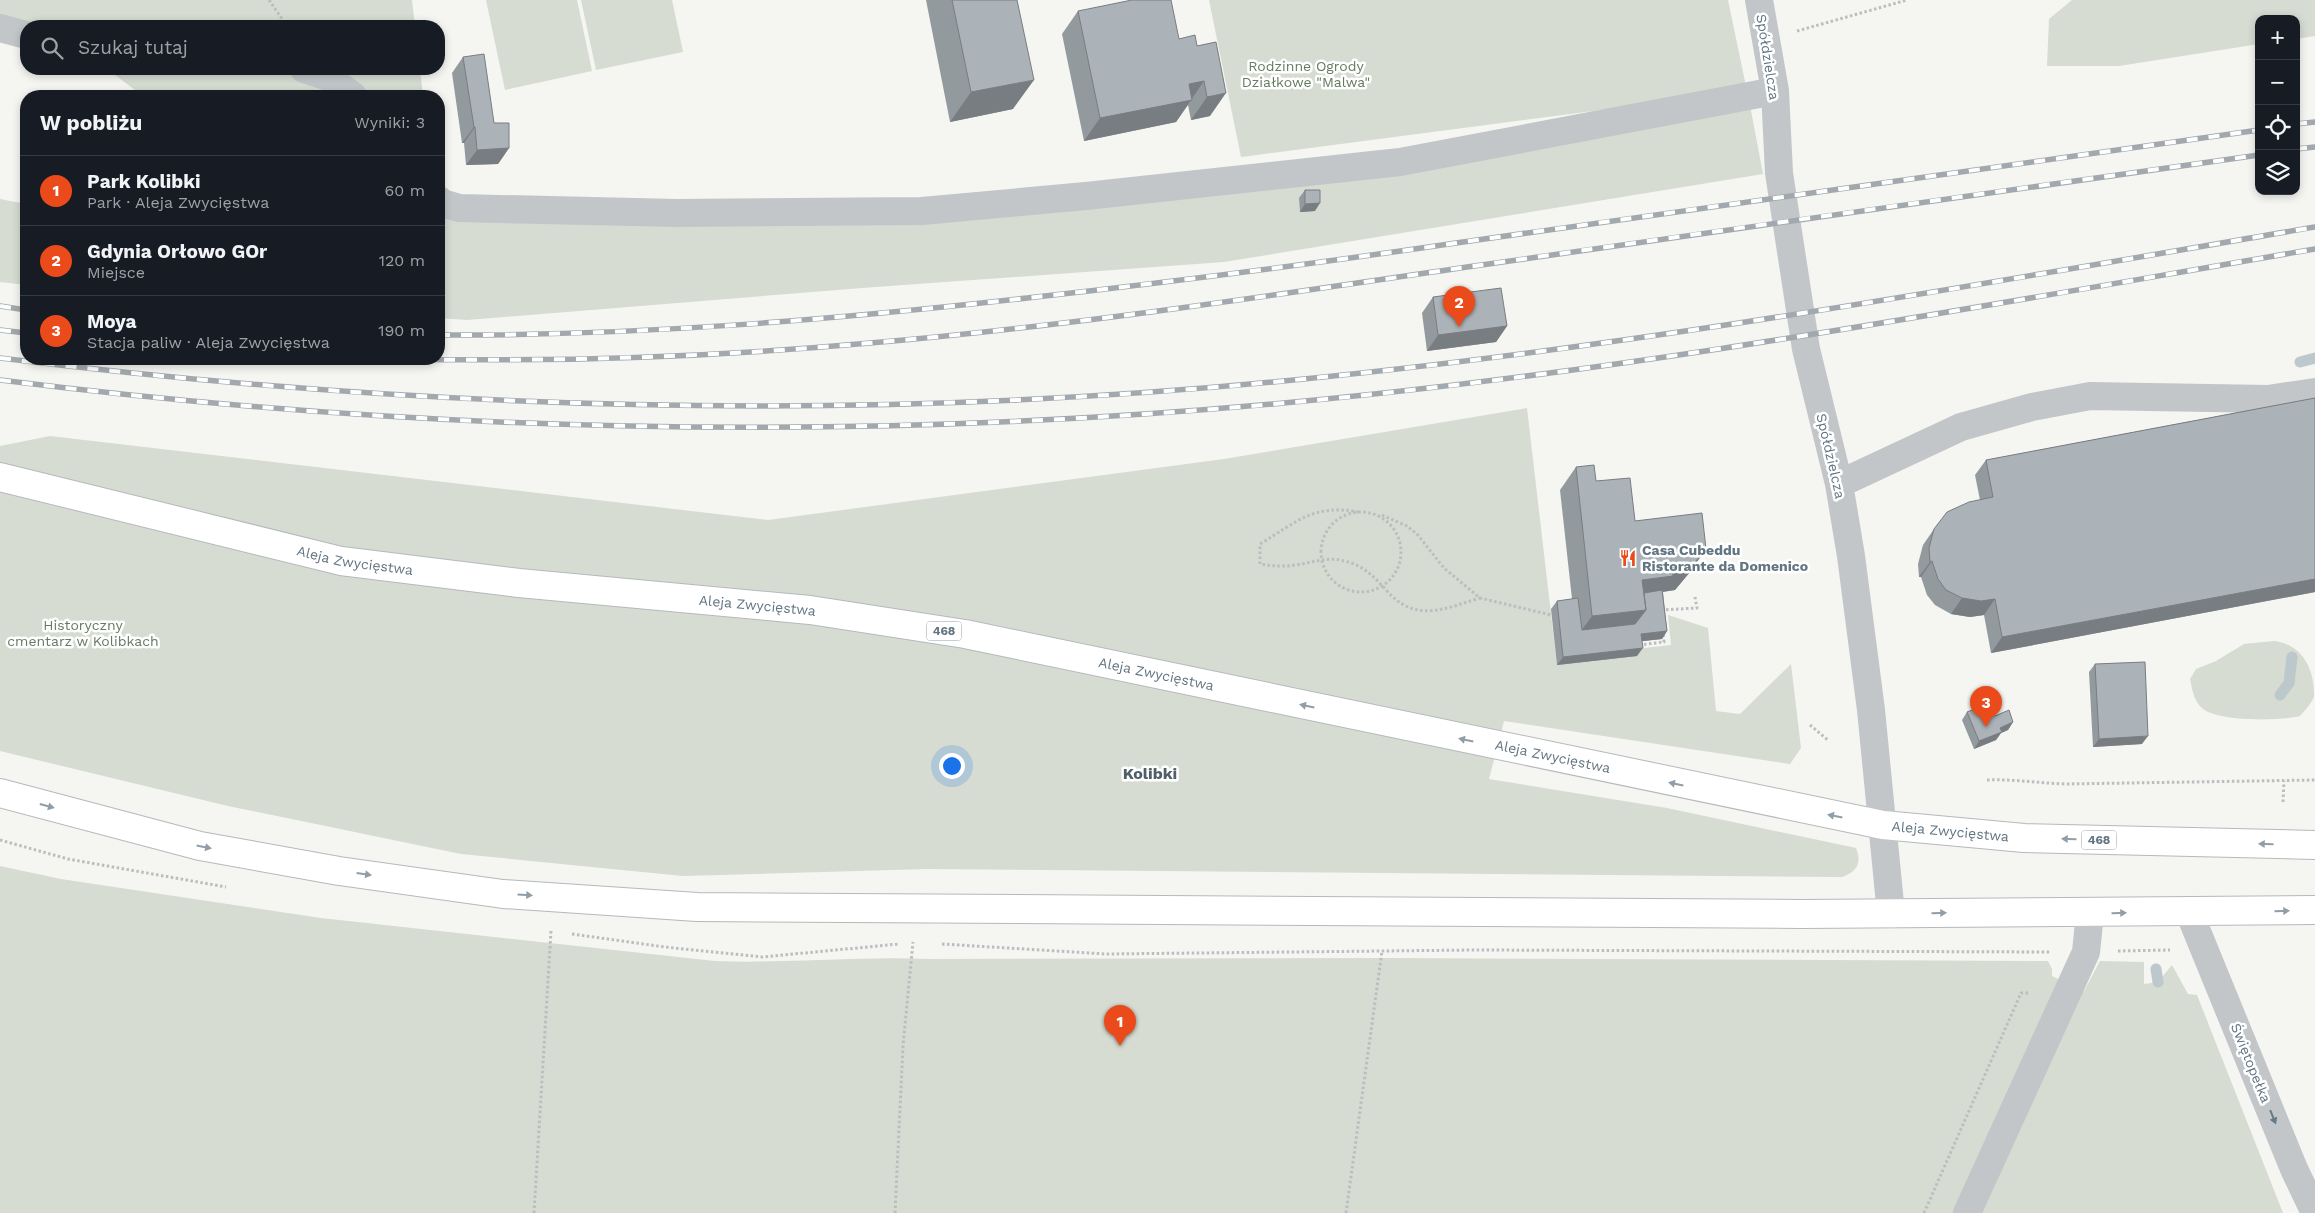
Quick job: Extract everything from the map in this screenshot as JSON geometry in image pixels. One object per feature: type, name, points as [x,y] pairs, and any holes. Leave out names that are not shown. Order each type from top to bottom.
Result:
[{"type":"main road","name":"Aleja Zwycięstwa","points":[[0,477],[342,561],[519,583],[810,610],[965,634],[1883,825],[2024,838],[2315,844]]},
{"type":"main road","points":[[0,792],[200,846],[339,871],[503,894],[678,905],[1891,914],[2315,910]]},
{"type":"street","name":"Spółdzielcza","points":[[1759,0],[1768,40],[1775,90],[1779,173],[1804,340],[1839,484],[1862,634],[1891,914]]},
{"type":"street","points":[[0,28],[20,33]]},
{"type":"street","points":[[322,75],[328,77],[345,90]]},
{"type":"street","points":[[445,204],[459,208],[678,212],[922,211],[1400,162],[1775,90]]},
{"type":"street","points":[[1839,484],[1961,427],[2032,407],[2090,396],[2270,409],[2315,392]]},
{"type":"street","name":"Świętopełka","points":[[2190,912],[2314,1211]]},
{"type":"street","points":[[1967,1213],[2086,952],[2090,913]]},
{"type":"path","points":[[269,0],[284,20]]},
{"type":"path","points":[[1768,40],[1908,0]]},
{"type":"path","points":[[1359,512],[1337,508],[1317,512],[1260,544],[1260,564],[1286,566],[1330,558],[1352,562],[1371,572],[1400,602],[1418,610],[1453,608],[1480,598]]},
{"type":"path","points":[[1382,515],[1393,526],[1401,540],[1402,556],[1397,571],[1383,585],[1374,590],[1359,592],[1344,589],[1332,580],[1322,560],[1320,550],[1324,533],[1335,520],[1350,512],[1366,511],[1382,515],[1407,526],[1417,534],[1444,568],[1480,598],[1559,617]]},
{"type":"path","points":[[1661,618],[1660,610],[1696,608],[1695,597]]},
{"type":"path","points":[[1636,645],[1664,642],[1662,626]]},
{"type":"path","points":[[1810,725],[1829,741]]},
{"type":"path","points":[[1988,780],[2013,779],[2037,783],[2065,784],[2315,780]]},
{"type":"path","points":[[2283,802],[2284,781]]},
{"type":"path","points":[[534,1213],[551,931]]},
{"type":"path","points":[[895,1213],[903,1046],[911,961],[913,942],[923,943]]},
{"type":"path","points":[[932,943],[1106,954],[1382,951],[2061,952]]},
{"type":"path","points":[[2108,952],[2178,950]]},
{"type":"path","points":[[1346,1213],[1382,951]]},
{"type":"path","points":[[1924,1213],[2021,993],[2040,993]]},
{"type":"green space","points":[[0,0],[412,0],[414,20],[20,20],[20,28],[0,33]]},
{"type":"green space","points":[[486,0],[577,0],[592,71],[505,90]]},
{"type":"green space","points":[[581,0],[672,0],[683,52],[596,70]]},
{"type":"green space","name":"Rodzinne Ogrody Działkowe \"Malwa\"","points":[[1209,0],[1728,0],[1747,91],[1241,157]]},
{"type":"green space","points":[[2072,0],[2315,0],[2315,36],[2300,38],[2300,15],[2255,15],[2255,45],[2119,66],[2047,66],[2049,19]]},
{"type":"green space","points":[[115,75],[421,75],[422,90],[135,90]]},
{"type":"green space","points":[[1749,100],[1763,174],[1224,262],[862,288],[467,320],[445,318],[445,207],[1041,210]]},
{"type":"green space","points":[[0,199],[20,203],[20,284],[0,282]]},
{"type":"green space","name":"Historyczny cmentarz w Kolibkach","points":[[1527,408],[1557,665],[1636,649],[1671,645],[1668,615],[1708,628],[1716,711],[1740,714],[1791,664],[1801,748],[1790,764],[1504,721],[1489,779],[1667,808],[1856,848],[1858,862],[1855,870],[1842,877],[927,869],[683,876],[461,854],[228,806],[0,751],[0,446],[50,436],[768,520],[1224,459]]},
{"type":"green space","points":[[2274,641],[2292,647],[2305,660],[2309,668],[2314,687],[2314,697],[2310,705],[2300,716],[2278,719],[2234,718],[2210,713],[2199,705],[2190,679],[2196,669],[2216,661],[2244,644]]},
{"type":"green space","points":[[0,866],[61,879],[321,918],[715,961],[768,962],[876,958],[1386,958],[2048,961],[2052,969],[2052,976],[2084,991],[2100,961],[2144,962],[2144,984],[2158,982],[2172,965],[2188,994],[2197,995],[2283,1213],[0,1213]]},
{"type":"building","points":[[952,0],[1017,0],[1034,80],[971,92]]},
{"type":"building","points":[[1132,0],[1171,0],[1179,39],[1195,35],[1197,46],[1216,42],[1226,93],[1207,97],[1204,81],[1189,84],[1192,100],[1100,118],[1078,11]]},
{"type":"building","points":[[484,54],[494,123],[509,123],[509,148],[477,150],[463,57]]},
{"type":"building","points":[[1305,190],[1320,190],[1320,203],[1305,204]]},
{"type":"building","points":[[1501,288],[1507,326],[1438,335],[1433,297]]},
{"type":"building","points":[[2315,398],[2315,579],[2002,637],[1995,599],[1981,601],[1962,598],[1946,590],[1938,579],[1932,561],[1930,562],[1929,548],[1934,529],[1947,512],[1969,502],[1993,497],[1986,460]]},
{"type":"building","name":"Casa Cubeddu Ristorante da Domenico","points":[[1594,465],[1596,481],[1630,478],[1635,521],[1702,513],[1706,549],[1691,567],[1672,569],[1673,576],[1642,580],[1646,610],[1592,616],[1576,467]]},
{"type":"building","points":[[1662,590],[1667,631],[1641,634],[1643,648],[1563,657],[1557,601],[1578,598],[1582,630],[1635,624],[1646,610],[1644,593]]},
{"type":"building","points":[[2145,662],[2148,736],[2099,739],[2095,664]]},
{"type":"building","points":[[1990,703],[1995,716],[2009,710],[2013,722],[2000,728],[2002,732],[1979,741],[1967,712]]},
{"type":"waterway","points":[[2300,362],[2315,358]]},
{"type":"waterway","points":[[2280,695],[2289,683],[2292,657]]},
{"type":"waterway","points":[[2156,969],[2158,982]]},
{"type":"railway","points":[[2300,124],[2315,122]]},
{"type":"railway","points":[[445,335],[512,335],[660,330],[806,320],[1027,298],[1349,258],[2255,131]]},
{"type":"railway","points":[[2300,149],[2315,147]]},
{"type":"railway","points":[[445,360],[577,359],[753,352],[870,343],[1020,328],[1244,299],[2255,156]]},
{"type":"railway","points":[[62,365],[159,376],[317,389],[477,399],[636,404],[796,406],[1114,395],[1273,382],[1404,368],[1665,334],[1926,293],[2315,227]]},
{"type":"railway","points":[[0,380],[158,398],[476,421],[636,426],[795,427],[955,424],[1114,416],[1273,404],[1404,391],[1665,357],[1926,316],[2315,249]]},
{"type":"railway","points":[[0,306],[20,309]]},
{"type":"railway","points":[[0,330],[20,332]]},
{"type":"railway","points":[[0,358],[20,360]]},
{"type":"place","name":"Gdynia Orłowo GOr","points":[[1459,327]]},
{"type":"place","name":"Casa Cubeddu Ristorante da Domenico","points":[[1628,558]]},
{"type":"place","name":"Moya","points":[[1986,727]]},
{"type":"place","name":"Park Kolibki","points":[[1120,1046]]},
{"type":"district","name":"Kolibki","points":[[1150,773]]}]
